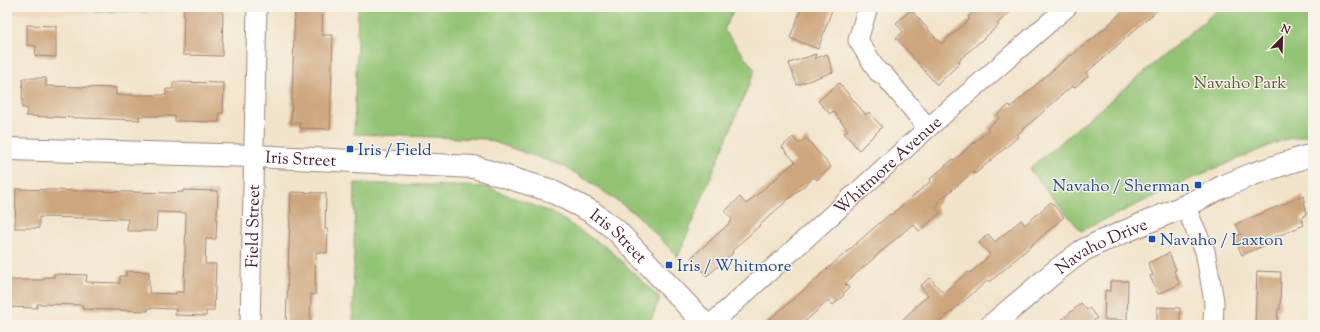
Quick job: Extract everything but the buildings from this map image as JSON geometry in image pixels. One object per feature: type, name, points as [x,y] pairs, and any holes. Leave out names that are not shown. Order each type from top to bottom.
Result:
[{"type":"street","name":"Field Street","points":[[250,325],[257,7]]},
{"type":"street","points":[[868,7],[858,40],[878,72],[884,75],[928,128]]},
{"type":"street","name":"Whitmore Avenue","points":[[710,325],[928,128],[1067,7]]},
{"type":"street","name":"Iris Street","points":[[7,149],[254,156],[474,168],[549,190],[584,208],[616,230],[706,325]]},
{"type":"street","name":"Navaho Drive","points":[[992,325],[1057,270],[1082,251],[1098,242],[1185,206],[1222,187],[1253,174],[1305,157],[1313,156]]},
{"type":"street","points":[[1185,206],[1205,251],[1214,301],[1214,325]]},
{"type":"shaded area","points":[[11,7],[165,7],[165,13],[11,14]]},
{"type":"green space","points":[[95,7],[146,7],[146,11],[95,12]]},
{"type":"green space","points":[[358,7],[735,7],[724,30],[755,70],[678,257],[636,214],[590,182],[563,166],[485,139],[354,134]]},
{"type":"green space","name":"Navaho Park","points":[[1221,7],[1313,7],[1309,135],[1283,140],[1195,177],[1081,231],[1029,169]]},
{"type":"green space","points":[[355,183],[487,187],[553,213],[610,250],[660,298],[649,325],[353,325]]},
{"type":"place","name":"Iris / Field","points":[[350,149]]},
{"type":"place","name":"Navaho / Sherman","points":[[1198,185]]},
{"type":"place","name":"Navaho / Laxton","points":[[1152,239]]},
{"type":"place","name":"Iris / Whitmore","points":[[669,265]]}]
